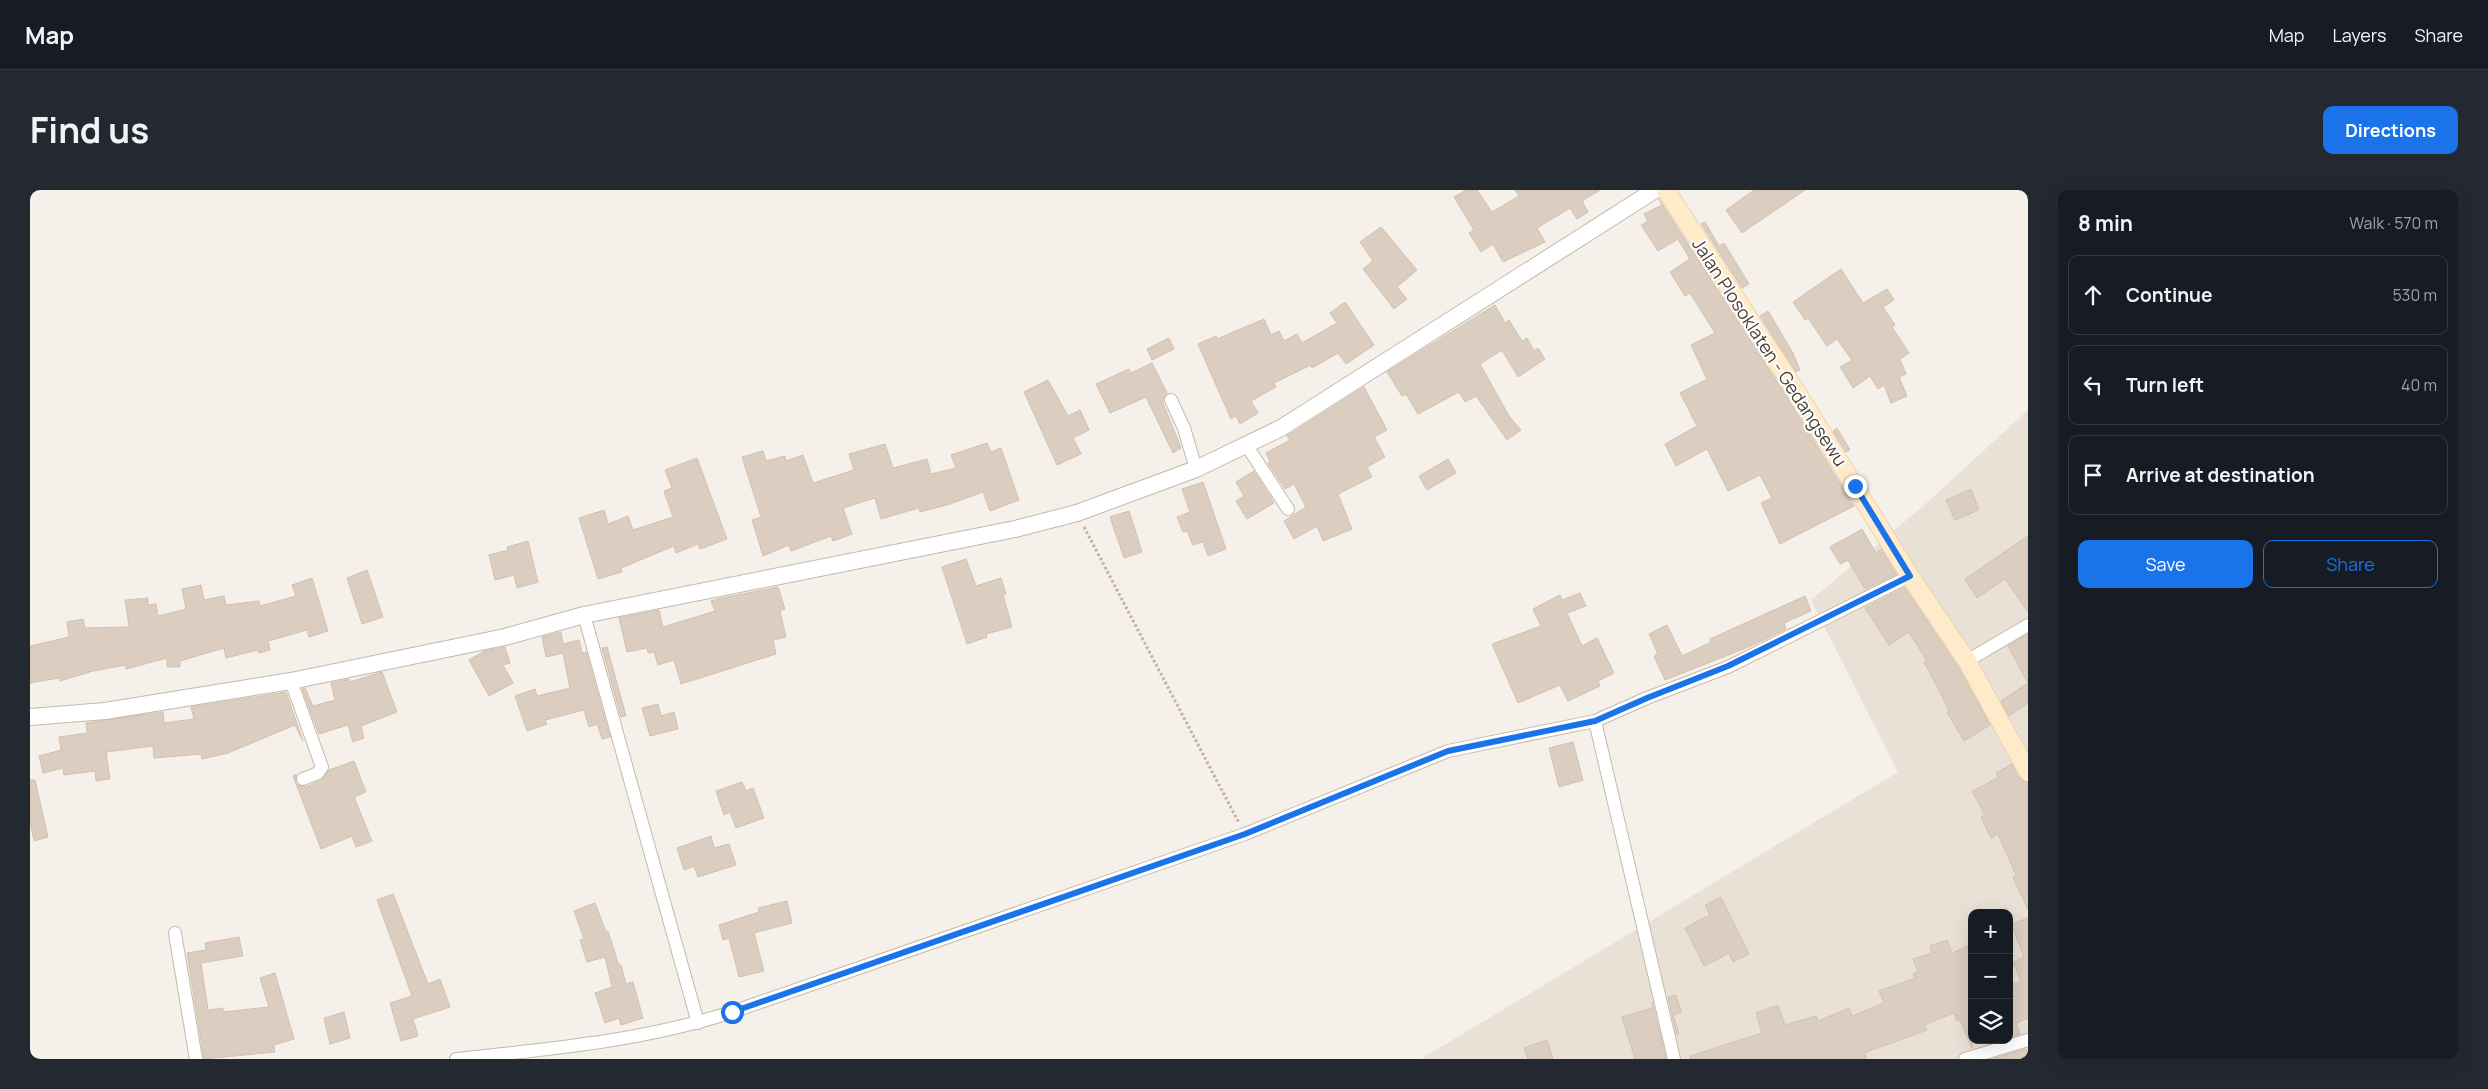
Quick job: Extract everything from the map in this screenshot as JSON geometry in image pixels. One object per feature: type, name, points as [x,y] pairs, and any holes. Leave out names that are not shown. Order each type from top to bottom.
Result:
[{"type":"main road","name":"Jalan Plosoklaten - Gedangsewu","points":[[1666,190],[1796,391],[1910,576],[1967,661],[2028,772]]},
{"type":"street","points":[[30,717],[105,711],[291,681],[506,637],[584,615],[1015,529],[1077,513],[1196,469],[1281,428],[1655,190]]},
{"type":"street","points":[[1171,400],[1184,428],[1196,469]]},
{"type":"street","points":[[1247,446],[1288,510]]},
{"type":"street","points":[[456,1059],[593,1044],[698,1023],[1245,834],[1448,751],[1595,721],[1728,666],[1910,576]]},
{"type":"street","points":[[584,615],[698,1023]]},
{"type":"street","points":[[1967,661],[2028,625]]},
{"type":"street","points":[[291,681],[322,767],[318,773],[303,780]]},
{"type":"street","points":[[1595,721],[1674,1059]]},
{"type":"street","points":[[175,933],[196,1059]]},
{"type":"street","points":[[1965,1059],[2028,1040]]},
{"type":"path","points":[[1077,513],[1245,834]]},
{"type":"shaded area","points":[[2028,410],[2028,1059],[1421,1059],[1898,772],[1811,600],[1921,508]]},
{"type":"building","points":[[1466,190],[1477,190],[1492,212],[1519,196],[1515,190],[1600,190],[1582,201],[1588,212],[1577,219],[1570,208],[1537,228],[1545,242],[1503,262],[1493,244],[1481,252],[1469,233],[1474,230],[1454,197]]},
{"type":"building","points":[[1754,190],[1805,190],[1742,233],[1726,210]]},
{"type":"building","points":[[1659,199],[1787,397],[1854,506],[1780,544],[1761,503],[1772,498],[1760,475],[1728,491],[1707,449],[1676,466],[1665,444],[1697,426],[1680,393],[1707,379],[1691,345],[1715,333],[1690,293],[1685,296],[1670,272],[1690,259],[1678,239],[1658,251],[1641,225],[1648,221],[1644,214],[1662,205]]},
{"type":"building","points":[[1705,222],[1719,246],[1724,243],[1749,284],[1742,288],[1701,224]]},
{"type":"building","points":[[1381,227],[1417,270],[1397,287],[1407,299],[1394,309],[1363,269],[1373,261],[1360,242]]},
{"type":"building","points":[[1841,269],[1863,303],[1887,289],[1894,300],[1883,307],[1895,325],[1892,327],[1909,353],[1900,359],[1906,374],[1899,377],[1907,396],[1891,403],[1884,385],[1878,389],[1870,376],[1853,388],[1840,367],[1852,360],[1837,339],[1827,346],[1808,318],[1805,320],[1793,302]]},
{"type":"building","points":[[1345,302],[1374,345],[1346,364],[1338,353],[1312,368],[1311,365],[1274,383],[1276,387],[1251,401],[1258,413],[1240,424],[1236,416],[1231,419],[1198,344],[1216,336],[1217,339],[1264,319],[1271,335],[1279,331],[1284,341],[1297,334],[1302,343],[1337,323],[1330,313]]},
{"type":"building","points":[[1495,305],[1505,323],[1509,320],[1522,341],[1527,338],[1534,351],[1538,348],[1545,359],[1518,377],[1502,350],[1480,364],[1509,416],[1521,430],[1507,440],[1476,396],[1465,402],[1459,392],[1418,414],[1406,394],[1402,396],[1387,372]]},
{"type":"building","points":[[1768,311],[1793,353],[1800,370],[1796,372],[1760,316]]},
{"type":"building","points":[[1169,338],[1174,349],[1152,360],[1147,349]]},
{"type":"building","points":[[1152,363],[1167,393],[1163,403],[1181,448],[1173,453],[1146,397],[1110,413],[1096,384],[1129,369],[1131,373]]},
{"type":"building","points":[[1048,380],[1068,416],[1080,410],[1089,430],[1073,438],[1081,454],[1057,465],[1024,392]]},
{"type":"building","points":[[1364,387],[1387,430],[1374,437],[1385,457],[1367,467],[1372,477],[1338,494],[1352,529],[1323,541],[1317,526],[1294,539],[1284,521],[1306,507],[1294,484],[1285,489],[1268,463],[1270,461],[1266,453],[1290,440],[1287,436]]},
{"type":"building","points":[[1837,428],[1850,450],[1846,452],[1833,431]]},
{"type":"building","points":[[987,443],[991,452],[1001,448],[1019,500],[990,511],[983,492],[920,512],[919,508],[881,519],[875,498],[843,508],[852,534],[833,541],[831,536],[791,551],[789,545],[763,556],[752,520],[761,517],[742,457],[763,451],[766,461],[785,456],[786,461],[803,455],[813,483],[854,470],[849,454],[885,444],[893,468],[927,459],[931,474],[956,468],[951,455]]},
{"type":"building","points":[[697,458],[727,539],[700,549],[698,544],[676,553],[674,546],[621,568],[622,572],[598,579],[579,518],[604,510],[608,524],[628,516],[633,530],[673,517],[664,491],[672,488],[665,470]]},
{"type":"building","points":[[1448,459],[1456,473],[1427,490],[1419,476]]},
{"type":"building","points":[[1254,471],[1274,503],[1247,519],[1236,501],[1244,496],[1236,482]]},
{"type":"building","points":[[1203,482],[1226,549],[1208,556],[1203,542],[1193,545],[1187,531],[1183,532],[1177,517],[1190,512],[1182,489]]},
{"type":"building","points":[[1971,489],[1979,510],[1955,520],[1946,500]]},
{"type":"building","points":[[1129,511],[1142,552],[1124,558],[1110,517]]},
{"type":"building","points":[[1862,529],[1876,553],[1881,549],[1896,574],[1865,589],[1848,560],[1840,564],[1830,547]]},
{"type":"building","points":[[2028,536],[2028,612],[2005,579],[1977,598],[1965,579]]},
{"type":"building","points":[[528,541],[538,582],[517,588],[514,575],[495,580],[489,555],[508,550],[507,547]]},
{"type":"building","points":[[966,559],[976,586],[1001,578],[1006,594],[1003,595],[1012,627],[986,634],[987,637],[967,644],[942,567]]},
{"type":"building","points":[[367,570],[383,617],[362,624],[347,578]]},
{"type":"building","points":[[312,578],[328,631],[309,637],[307,630],[268,641],[270,650],[259,653],[258,650],[226,658],[224,648],[180,661],[180,667],[167,667],[167,658],[126,669],[125,665],[93,671],[60,681],[59,678],[30,683],[30,646],[69,637],[67,622],[83,619],[85,628],[129,627],[125,600],[148,598],[148,605],[156,604],[158,616],[186,609],[182,589],[201,585],[204,600],[224,596],[226,605],[259,601],[260,606],[296,596],[292,585]]},
{"type":"building","points":[[778,587],[785,609],[780,611],[786,637],[773,640],[776,654],[681,684],[674,660],[658,665],[654,652],[648,653],[647,648],[627,652],[619,618],[659,610],[663,627],[715,611],[711,601]]},
{"type":"building","points":[[1905,588],[1958,667],[1990,725],[1964,741],[1947,712],[1949,711],[1924,662],[1927,661],[1909,632],[1889,645],[1865,608]]},
{"type":"building","points":[[1580,593],[1586,606],[1567,613],[1582,646],[1597,638],[1614,673],[1598,681],[1600,686],[1568,701],[1560,685],[1518,703],[1492,644],[1541,626],[1533,609],[1560,595],[1562,600]]},
{"type":"building","points":[[1805,596],[1811,611],[1784,623],[1786,629],[1751,646],[1665,680],[1654,656],[1658,654],[1649,634],[1667,625],[1682,656],[1711,642],[1710,639]]},
{"type":"building","points":[[561,632],[563,644],[579,640],[582,653],[586,652],[610,737],[602,739],[597,724],[589,727],[584,710],[545,720],[547,724],[527,731],[515,696],[535,689],[537,696],[570,688],[563,653],[546,657],[542,637]]},
{"type":"building","points":[[2028,634],[2028,683],[2008,646]]},
{"type":"building","points":[[505,647],[510,663],[503,665],[513,683],[489,696],[469,660],[484,651]]},
{"type":"building","points":[[607,647],[626,716],[621,717],[602,648]]},
{"type":"building","points":[[382,672],[397,712],[361,726],[364,738],[353,742],[348,725],[319,734],[302,689],[305,688],[313,706],[335,700],[331,683],[349,679],[350,682]]},
{"type":"building","points":[[2028,683],[2028,703],[2009,716],[2001,701]]},
{"type":"building","points":[[286,692],[303,741],[295,725],[228,753],[202,759],[201,754],[154,758],[153,746],[106,752],[110,779],[96,781],[95,771],[64,775],[63,768],[43,773],[39,756],[61,750],[59,737],[87,733],[86,723],[163,712],[164,723],[194,719],[191,707]]},
{"type":"building","points":[[658,704],[661,716],[674,712],[678,729],[650,736],[642,708]]},
{"type":"building","points":[[1573,742],[1583,780],[1559,787],[1549,748]]},
{"type":"building","points":[[354,761],[366,792],[354,797],[372,841],[356,847],[352,836],[321,849],[295,782],[306,787],[322,780],[329,770]]},
{"type":"building","points":[[2012,764],[2019,778],[2028,783],[2028,910],[2013,877],[2016,875],[1998,834],[1991,838],[1981,817],[1985,815],[1972,791],[1998,778],[1996,773]]},
{"type":"building","points":[[30,780],[35,780],[48,837],[34,841],[30,822]]},
{"type":"building","points":[[742,782],[746,791],[753,788],[764,818],[736,828],[730,812],[724,815],[716,791]]},
{"type":"building","points":[[711,836],[714,848],[729,844],[736,865],[698,877],[694,866],[684,870],[677,848]]},
{"type":"building","points":[[393,894],[428,984],[440,979],[450,1007],[413,1019],[418,1036],[401,1041],[390,1003],[412,996],[377,900]]},
{"type":"building","points":[[1721,897],[1749,954],[1733,962],[1729,953],[1704,966],[1685,928],[1710,915],[1705,905]]},
{"type":"building","points":[[787,901],[792,923],[754,933],[764,971],[739,977],[729,938],[723,940],[719,925],[759,912],[758,908]]},
{"type":"building","points":[[595,903],[606,932],[608,931],[626,984],[633,982],[643,1018],[621,1025],[619,1018],[605,1023],[595,993],[612,987],[605,957],[587,962],[580,940],[584,939],[574,911]]},
{"type":"building","points":[[2028,918],[2028,1018],[2016,1023],[2020,1034],[2013,1036],[2013,984],[2021,981],[2013,962],[2024,957],[2013,929],[2013,923]]},
{"type":"building","points":[[239,937],[243,956],[201,963],[208,1010],[223,1008],[223,1012],[269,1007],[260,978],[275,973],[294,1039],[274,1045],[275,1052],[204,1059],[187,953],[206,950],[205,943]]},
{"type":"building","points":[[1947,940],[1952,953],[1968,946],[1968,1039],[1960,1020],[1957,1021],[1954,1013],[1924,1025],[1927,1030],[1864,1053],[1867,1059],[1691,1059],[1690,1056],[1762,1033],[1756,1013],[1778,1005],[1785,1025],[1816,1016],[1818,1021],[1849,1008],[1852,1016],[1884,1003],[1879,991],[1915,978],[1913,974],[1918,972],[1913,959],[1932,953],[1930,946]]},
{"type":"building","points":[[1676,995],[1681,1012],[1673,1015],[1679,1034],[1677,1035],[1668,997]]},
{"type":"building","points":[[1652,1002],[1666,1059],[1635,1059],[1622,1017],[1653,1008]]},
{"type":"building","points":[[344,1012],[350,1038],[330,1044],[324,1018]]},
{"type":"building","points":[[1547,1040],[1553,1059],[1528,1059],[1524,1048]]},
{"type":"building","points":[[2026,1049],[2028,1059],[1993,1059]]},
{"type":"route","points":[[732,1012],[1245,834],[1448,751],[1595,721],[1728,666],[1910,576],[1855,486]]}]
